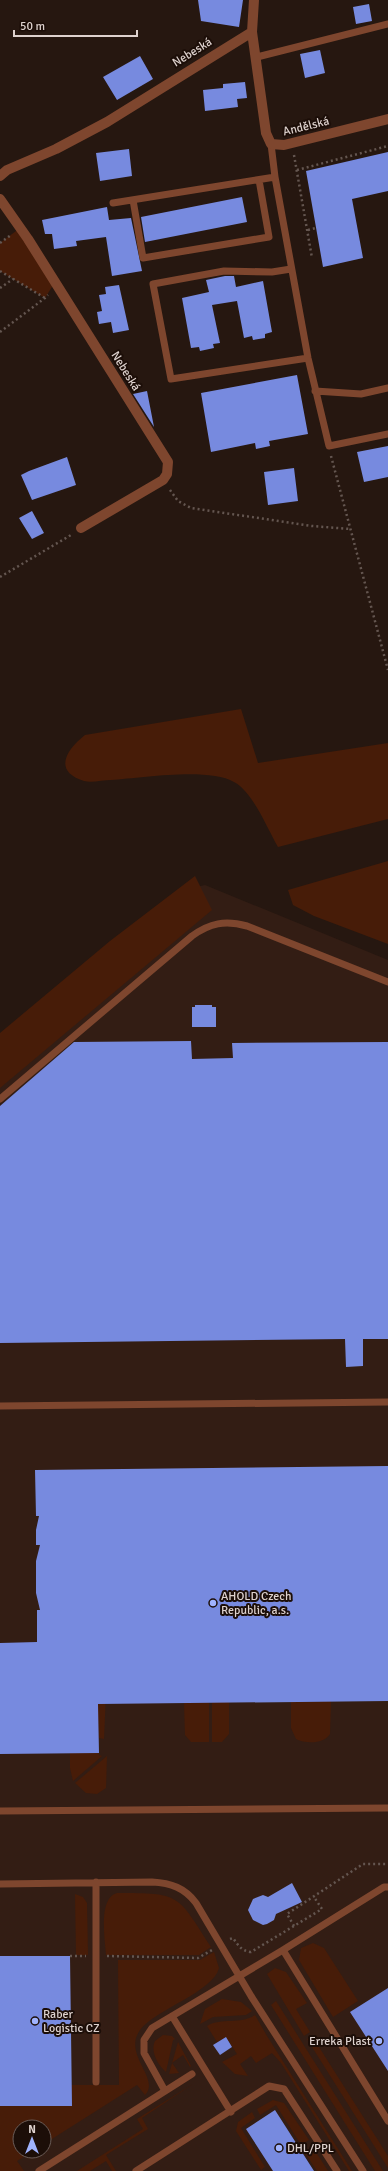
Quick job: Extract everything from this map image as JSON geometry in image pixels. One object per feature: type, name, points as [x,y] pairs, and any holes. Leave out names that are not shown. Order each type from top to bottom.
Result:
[{"type":"street","name":"Andělská","points":[[254,0],[251,20],[252,32],[257,57],[266,133],[271,144],[284,145],[388,119]]},
{"type":"street","name":"Nebeská","points":[[0,176],[7,170],[56,149],[108,122],[252,32]]},
{"type":"street","name":"Nebeská","points":[[0,199],[55,282],[168,462],[167,474],[163,480]]},
{"type":"street","points":[[82,528],[163,480]]},
{"type":"lane","points":[[257,57],[388,24]]},
{"type":"lane","points":[[271,144],[275,177],[291,269],[308,358],[328,446],[388,434]]},
{"type":"lane","points":[[113,203],[275,177]]},
{"type":"lane","points":[[133,200],[143,258],[269,236],[259,180]]},
{"type":"lane","points":[[291,269],[272,272],[224,271],[153,284],[171,379],[308,358]]},
{"type":"lane","points":[[315,391],[361,394],[388,388]]},
{"type":"lane","points":[[0,1098],[192,936],[209,925],[229,922],[247,926],[388,982]]},
{"type":"lane","points":[[0,1406],[388,1402]]},
{"type":"lane","points":[[0,1811],[388,1808]]},
{"type":"lane","points":[[96,1882],[96,2082]]},
{"type":"lane","points":[[0,1884],[152,1882],[168,1884],[182,1889],[196,1903],[240,1976],[363,2171]]},
{"type":"lane","points":[[165,2091],[144,2053],[144,2040],[152,2028],[240,1976],[384,1887],[388,1887]]},
{"type":"lane","points":[[282,1950],[388,2121]]},
{"type":"lane","points":[[172,2016],[231,2112]]},
{"type":"lane","points":[[39,2171],[192,2074]]},
{"type":"lane","points":[[136,2171],[231,2112],[269,2086],[284,2089],[337,2171]]},
{"type":"path","points":[[298,170],[388,146]]},
{"type":"path","points":[[379,149],[380,154]]},
{"type":"path","points":[[294,152],[312,258]]},
{"type":"path","points":[[308,230],[316,228]]},
{"type":"path","points":[[0,271],[45,298]]},
{"type":"path","points":[[0,288],[13,279]]},
{"type":"path","points":[[0,332],[45,298],[55,282]]},
{"type":"path","points":[[328,446],[388,670]]},
{"type":"path","points":[[163,480],[178,501],[191,508],[312,526],[350,529]]},
{"type":"path","points":[[0,577],[82,528]]},
{"type":"path","points":[[382,651],[388,653]]},
{"type":"path","points":[[294,1926],[287,1914],[363,1864],[388,1864]]},
{"type":"path","points":[[70,1956],[198,1958],[233,1938],[245,1952],[251,1952],[322,1909],[314,1897]]},
{"type":"shaded area","points":[[20,228],[55,282],[45,298],[0,271],[0,243]]},
{"type":"shaded area","points":[[241,709],[258,763],[388,743],[388,819],[278,847],[259,811],[247,794],[234,782],[223,778],[192,774],[87,782],[74,777],[68,772],[66,760],[68,753],[85,735]]},
{"type":"shaded area","points":[[388,861],[388,944],[314,916],[293,905],[288,890]]},
{"type":"shaded area","points":[[195,876],[212,910],[0,1088],[0,1033],[110,941]]},
{"type":"shaded area","points":[[205,885],[388,960],[388,2171],[0,2171],[0,1059],[196,887]]},
{"type":"shaded area","points":[[106,1694],[104,1739],[99,1738],[98,1716],[88,1716]]},
{"type":"shaded area","points":[[331,1701],[330,1734],[324,1740],[314,1742],[305,1742],[296,1739],[291,1728],[291,1702]]},
{"type":"shaded area","points":[[209,1702],[209,1742],[191,1742],[185,1735],[184,1703]]},
{"type":"shaded area","points":[[212,1702],[229,1702],[229,1734],[222,1742],[212,1742]]},
{"type":"shaded area","points":[[70,1753],[99,1753],[99,1755],[102,1756],[73,1781],[70,1768]]},
{"type":"shaded area","points":[[107,1756],[106,1788],[97,1794],[86,1793],[75,1783]]},
{"type":"shaded area","points":[[117,1893],[154,1894],[166,1896],[175,1900],[191,1916],[211,1947],[199,1955],[106,1955],[104,1930],[105,1911],[111,1896]]},
{"type":"shaded area","points":[[75,1894],[83,1897],[87,1903],[88,1955],[76,1955]]},
{"type":"shaded area","points":[[313,1943],[324,1948],[358,2001],[333,2017],[299,1960],[301,1948]]},
{"type":"shaded area","points":[[214,1952],[219,1968],[215,1977],[196,1993],[148,2022],[140,2030],[136,2039],[135,2048],[148,2081],[149,2088],[145,2095],[137,2085],[52,2139],[52,2119],[12,2119],[12,2159],[20,2159],[17,2161],[24,2171],[0,2171],[0,2106],[71,2106],[71,2085],[119,2085],[118,1960],[200,1960]]},
{"type":"shaded area","points":[[275,1968],[286,1972],[307,2003],[296,2009],[310,2032],[304,2036],[267,1974]]},
{"type":"shaded area","points":[[222,1999],[241,2002],[252,2011],[246,2015],[213,2017],[200,2024],[205,2009]]},
{"type":"shaded area","points":[[276,2001],[383,2171],[375,2171],[271,2005]]},
{"type":"shaded area","points":[[255,2015],[352,2171],[349,2171],[281,2063],[272,2053],[256,2063],[251,2056],[240,2064],[248,2076],[235,2074],[222,2062],[237,2054],[226,2037],[217,2042],[207,2026],[219,2022],[243,2020]]},
{"type":"shaded area","points":[[163,2035],[172,2036],[175,2039],[173,2040],[166,2072],[160,2066],[153,2050],[155,2041]]},
{"type":"shaded area","points":[[312,2036],[388,2156],[388,2168],[307,2039]]},
{"type":"shaded area","points":[[178,2042],[191,2066],[190,2067],[183,2055],[172,2063]]},
{"type":"shaded area","points":[[172,2063],[179,2073],[169,2074]]},
{"type":"shaded area","points":[[193,2084],[142,2118],[148,2129],[106,2155],[116,2171],[112,2171],[106,2161],[90,2171],[77,2171],[143,2129],[137,2119]]},
{"type":"shaded area","points":[[273,2100],[284,2103],[309,2140],[301,2145],[276,2105],[260,2115],[257,2109]]},
{"type":"shaded area","points":[[252,2112],[255,2118],[241,2128],[265,2167],[261,2170],[236,2131],[238,2122]]},
{"type":"shaded area","points":[[314,2149],[328,2171],[317,2171],[305,2153]]},
{"type":"building","points":[[198,0],[243,0],[239,27],[201,21]]},
{"type":"building","points":[[369,4],[372,21],[356,24],[353,7]]},
{"type":"building","points":[[320,50],[325,73],[305,78],[300,54]]},
{"type":"building","points":[[140,56],[153,79],[117,100],[103,77]]},
{"type":"building","points":[[245,82],[247,98],[237,99],[238,107],[205,111],[203,90],[223,88],[223,84]]},
{"type":"building","points":[[129,149],[132,176],[100,181],[96,153]]},
{"type":"building","points":[[388,152],[388,191],[352,199],[363,258],[323,267],[306,171]]},
{"type":"building","points":[[242,197],[247,222],[145,242],[141,217]]},
{"type":"building","points":[[107,207],[109,220],[131,218],[142,271],[112,276],[106,237],[76,241],[77,246],[54,249],[52,234],[45,234],[42,220]]},
{"type":"building","points":[[225,276],[234,276],[236,287],[263,281],[272,332],[265,334],[265,338],[253,340],[252,336],[244,338],[237,301],[212,305],[220,343],[213,344],[214,348],[200,351],[199,347],[191,348],[182,298],[209,292],[206,280]]},
{"type":"building","points":[[119,285],[129,330],[113,333],[111,322],[99,324],[97,312],[102,311],[99,295],[106,294],[105,287]]},
{"type":"building","points":[[297,375],[308,434],[269,441],[270,446],[256,449],[255,443],[211,452],[201,393]]},
{"type":"building","points":[[147,391],[154,427],[133,394]]},
{"type":"building","points":[[388,446],[388,477],[364,482],[357,452]]},
{"type":"building","points":[[67,457],[76,485],[32,500],[21,475]]},
{"type":"building","points":[[294,468],[298,501],[268,505],[264,472]]},
{"type":"building","points":[[32,511],[44,533],[32,539],[19,518]]},
{"type":"building","points":[[195,1005],[212,1005],[212,1007],[216,1007],[216,1027],[192,1027],[192,1007],[195,1007]]},
{"type":"building","points":[[191,1041],[192,1059],[233,1058],[232,1043],[388,1042],[388,1339],[363,1339],[363,1366],[346,1367],[345,1339],[0,1343],[0,1106],[74,1042]]},
{"type":"building","name":"AHOLD Czech Republic, a.s.","points":[[388,1466],[388,1701],[98,1704],[99,1753],[0,1754],[0,1643],[37,1642],[37,1610],[40,1610],[36,1593],[36,1561],[40,1545],[36,1545],[36,1530],[39,1516],[36,1516],[35,1470]]},
{"type":"building","points":[[292,1883],[302,1902],[276,1914],[274,1920],[267,1924],[263,1925],[253,1920],[248,1910],[253,1899],[263,1895],[268,1897]]},
{"type":"building","name":"Raber Logistic CZ","points":[[0,1956],[70,1956],[72,2106],[0,2106]]},
{"type":"building","name":"Erreka Plast","points":[[388,1988],[388,2071],[350,2012]]},
{"type":"building","points":[[226,2037],[232,2047],[220,2055],[213,2045]]},
{"type":"building","name":"DHL/PPL","points":[[275,2110],[314,2171],[273,2171],[246,2129]]},
{"type":"place","name":"AHOLD Czech Republic, a.s.","points":[[213,1603]]},
{"type":"place","name":"Raber Logistic CZ","points":[[35,2021]]},
{"type":"place","name":"Erreka Plast","points":[[379,2041]]},
{"type":"place","name":"DHL/PPL","points":[[279,2148]]}]
